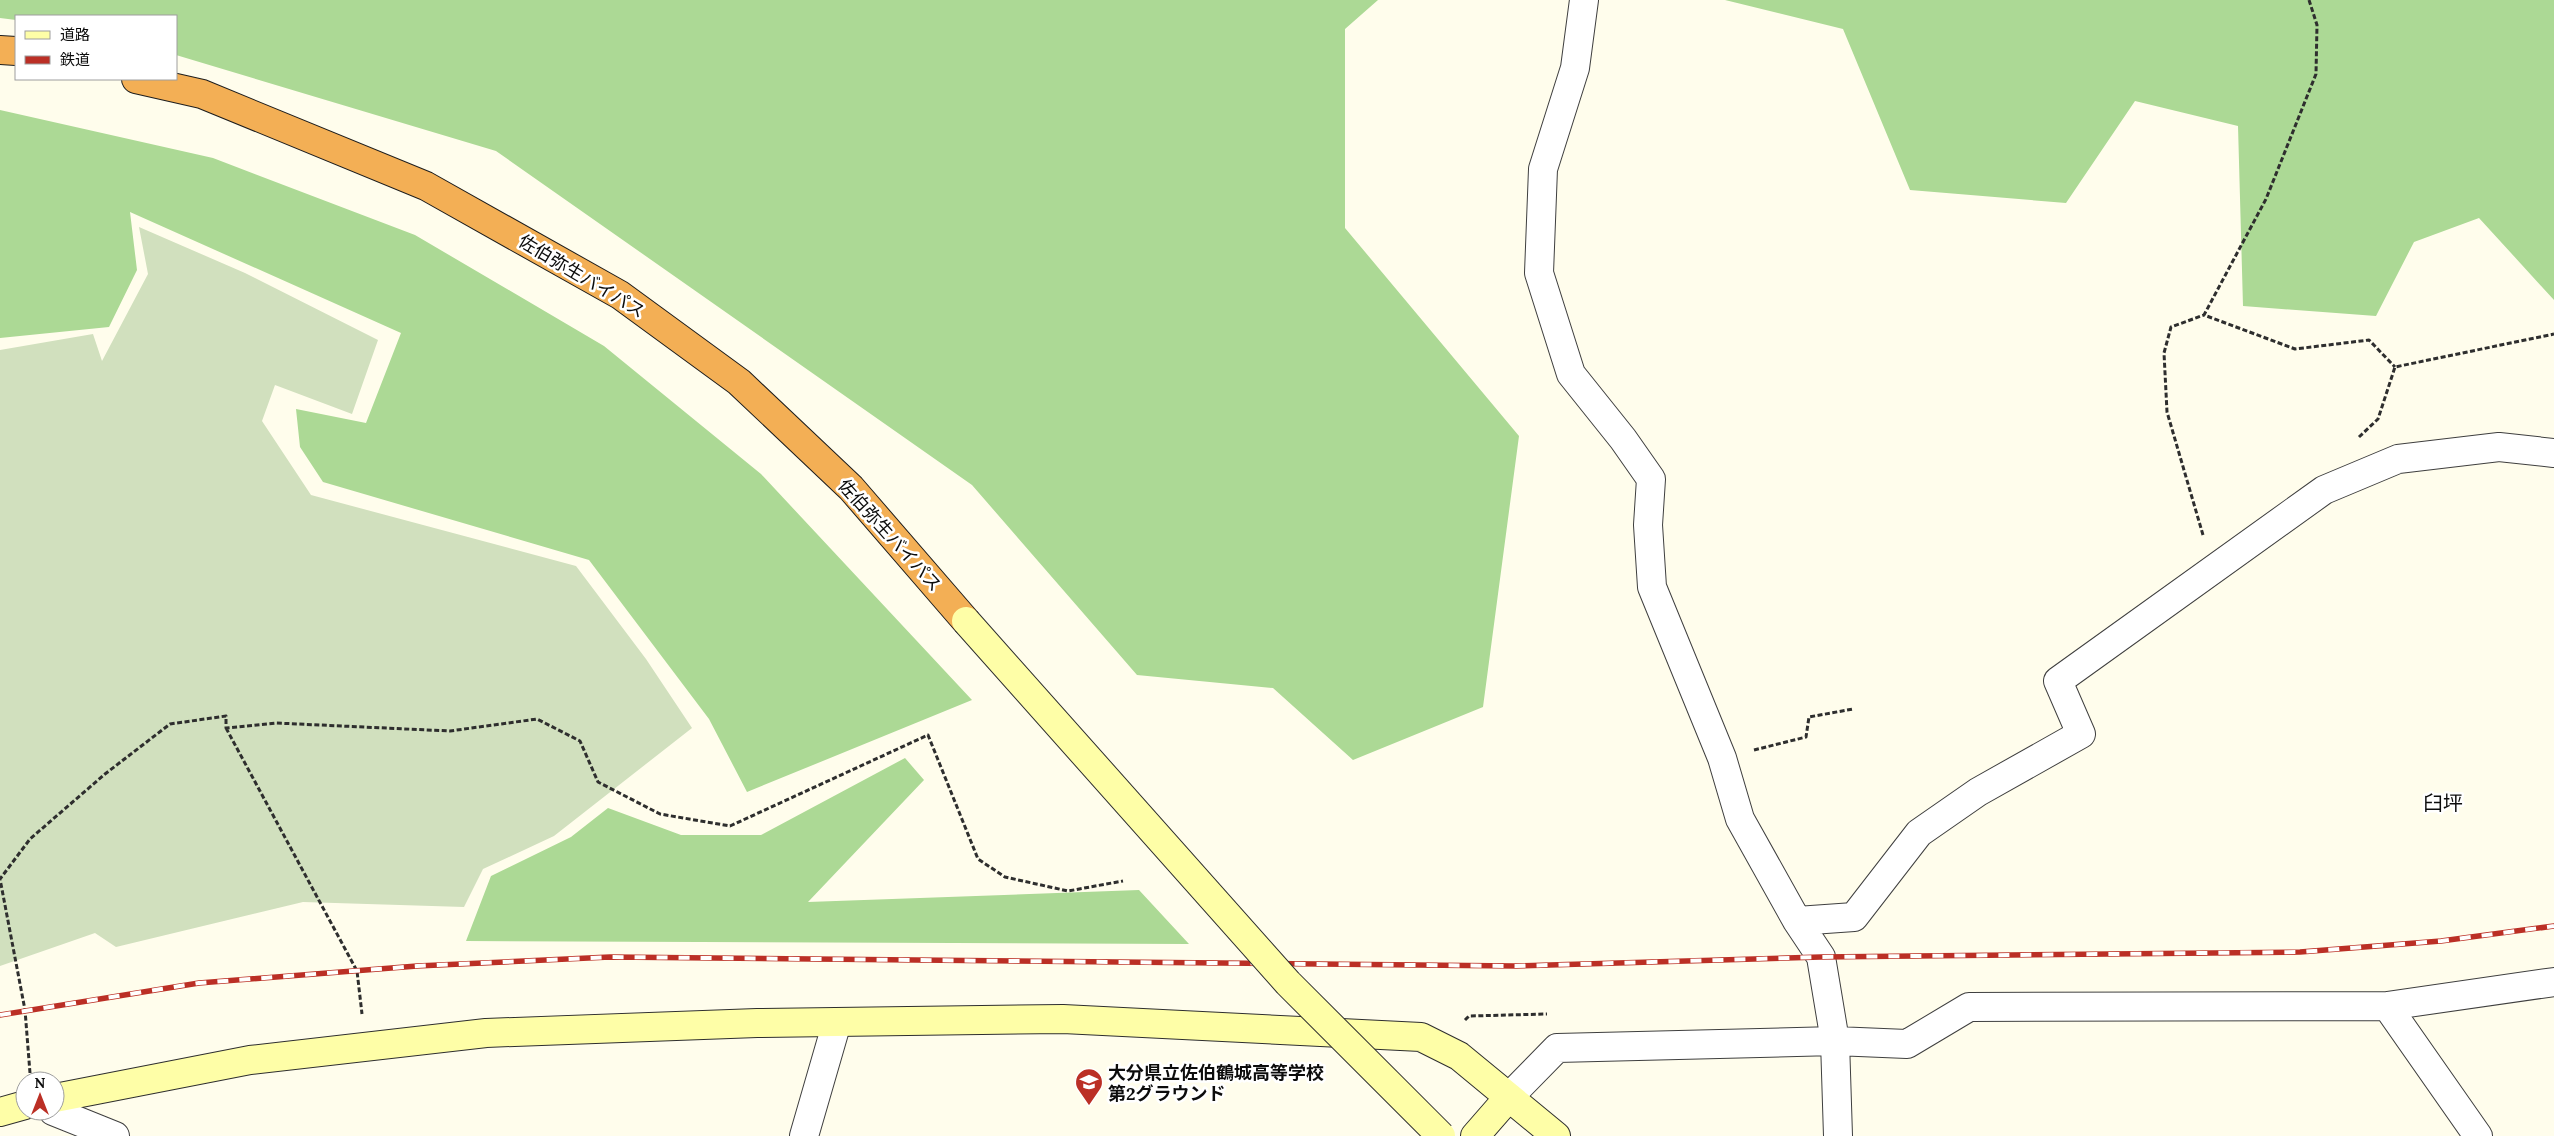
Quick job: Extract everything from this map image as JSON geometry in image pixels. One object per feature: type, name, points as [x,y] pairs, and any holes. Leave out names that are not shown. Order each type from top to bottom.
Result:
[{"type":"highway","points":[[0,50],[15,51]]},
{"type":"highway","name":"佐伯弥生バイパス","points":[[140,80],[202,94],[426,186],[620,295],[739,382],[851,488],[966,621]]},
{"type":"street","points":[[1584,0],[1575,68],[1544,169],[1539,273],[1571,374],[1624,439],[1651,479],[1648,525],[1652,587],[1722,758],[1740,819],[1797,921],[1821,957],[1835,1042],[1838,1136]]},
{"type":"street","points":[[1797,921],[1854,918],[1919,833],[1978,792],[2080,734],[2058,682],[2324,490],[2398,459],[2499,447],[2554,453]]},
{"type":"street","points":[[966,621],[1288,983],[1441,1136]]},
{"type":"street","points":[[1474,1136],[1557,1048],[1835,1042],[1907,1044],[1969,1007],[2387,1006],[2554,982]]},
{"type":"street","points":[[2387,1006],[2478,1136]]},
{"type":"street","points":[[65,1096],[250,1060],[486,1033],[837,1022],[1063,1019],[1421,1037],[1459,1056],[1556,1136]]},
{"type":"street","points":[[804,1136],[837,1022]]},
{"type":"street","points":[[0,1112],[15,1108]]},
{"type":"street","points":[[65,1116],[115,1136]]},
{"type":"path","points":[[2204,314],[2266,199],[2316,74],[2317,25],[2309,0]]},
{"type":"path","points":[[2219,566],[2204,538],[2168,412],[2164,353],[2171,326],[2204,314],[2296,349],[2369,340],[2395,367]]},
{"type":"path","points":[[2395,367],[2554,334]]},
{"type":"path","points":[[2336,485],[2346,450],[2378,419],[2395,367]]},
{"type":"path","points":[[1722,758],[1806,736],[1809,717],[1853,709]]},
{"type":"path","points":[[30,1071],[25,1010],[0,880],[30,839],[105,774],[170,724],[226,716],[226,728],[357,971],[365,1047]]},
{"type":"path","points":[[226,728],[276,723],[450,732],[537,719],[580,741],[598,782],[660,814],[730,826],[928,735],[978,859],[1005,877],[1068,891],[1123,881]]},
{"type":"green space","points":[[0,0],[1378,0],[1345,29],[1345,228],[1519,436],[1483,707],[1353,760],[1273,688],[1137,675],[972,485],[496,151],[178,56],[178,15],[15,15],[15,20],[0,18]]},
{"type":"green space","points":[[1725,0],[2554,0],[2554,300],[2479,218],[2414,242],[2376,316],[2243,306],[2238,126],[2135,101],[2066,203],[1910,190],[1843,29]]},
{"type":"green space","points":[[0,110],[213,158],[415,235],[604,346],[761,474],[972,700],[747,792],[709,719],[589,560],[323,482],[300,447],[296,409],[366,423],[401,333],[130,212],[137,270],[109,327],[0,338]]},
{"type":"green space","points":[[139,227],[245,273],[378,340],[352,414],[275,385],[262,421],[311,495],[576,566],[646,659],[692,728],[554,836],[483,869],[464,907],[303,902],[116,947],[95,933],[0,966],[0,350],[93,334],[102,361],[148,274]]},
{"type":"green space","points":[[905,758],[924,780],[808,902],[1139,890],[1189,944],[466,941],[491,876],[571,837],[608,808],[681,835],[761,835]]},
{"type":"railway","points":[[0,1015],[199,983],[417,966],[610,957],[1516,966],[1821,957],[2300,952],[2441,941],[2554,926]]},
{"type":"place","name":"大分県立佐伯鶴城高等学校 第2グラウンド","points":[[1089,1106]]},
{"type":"district","name":"臼坪","points":[[2443,802]]}]
